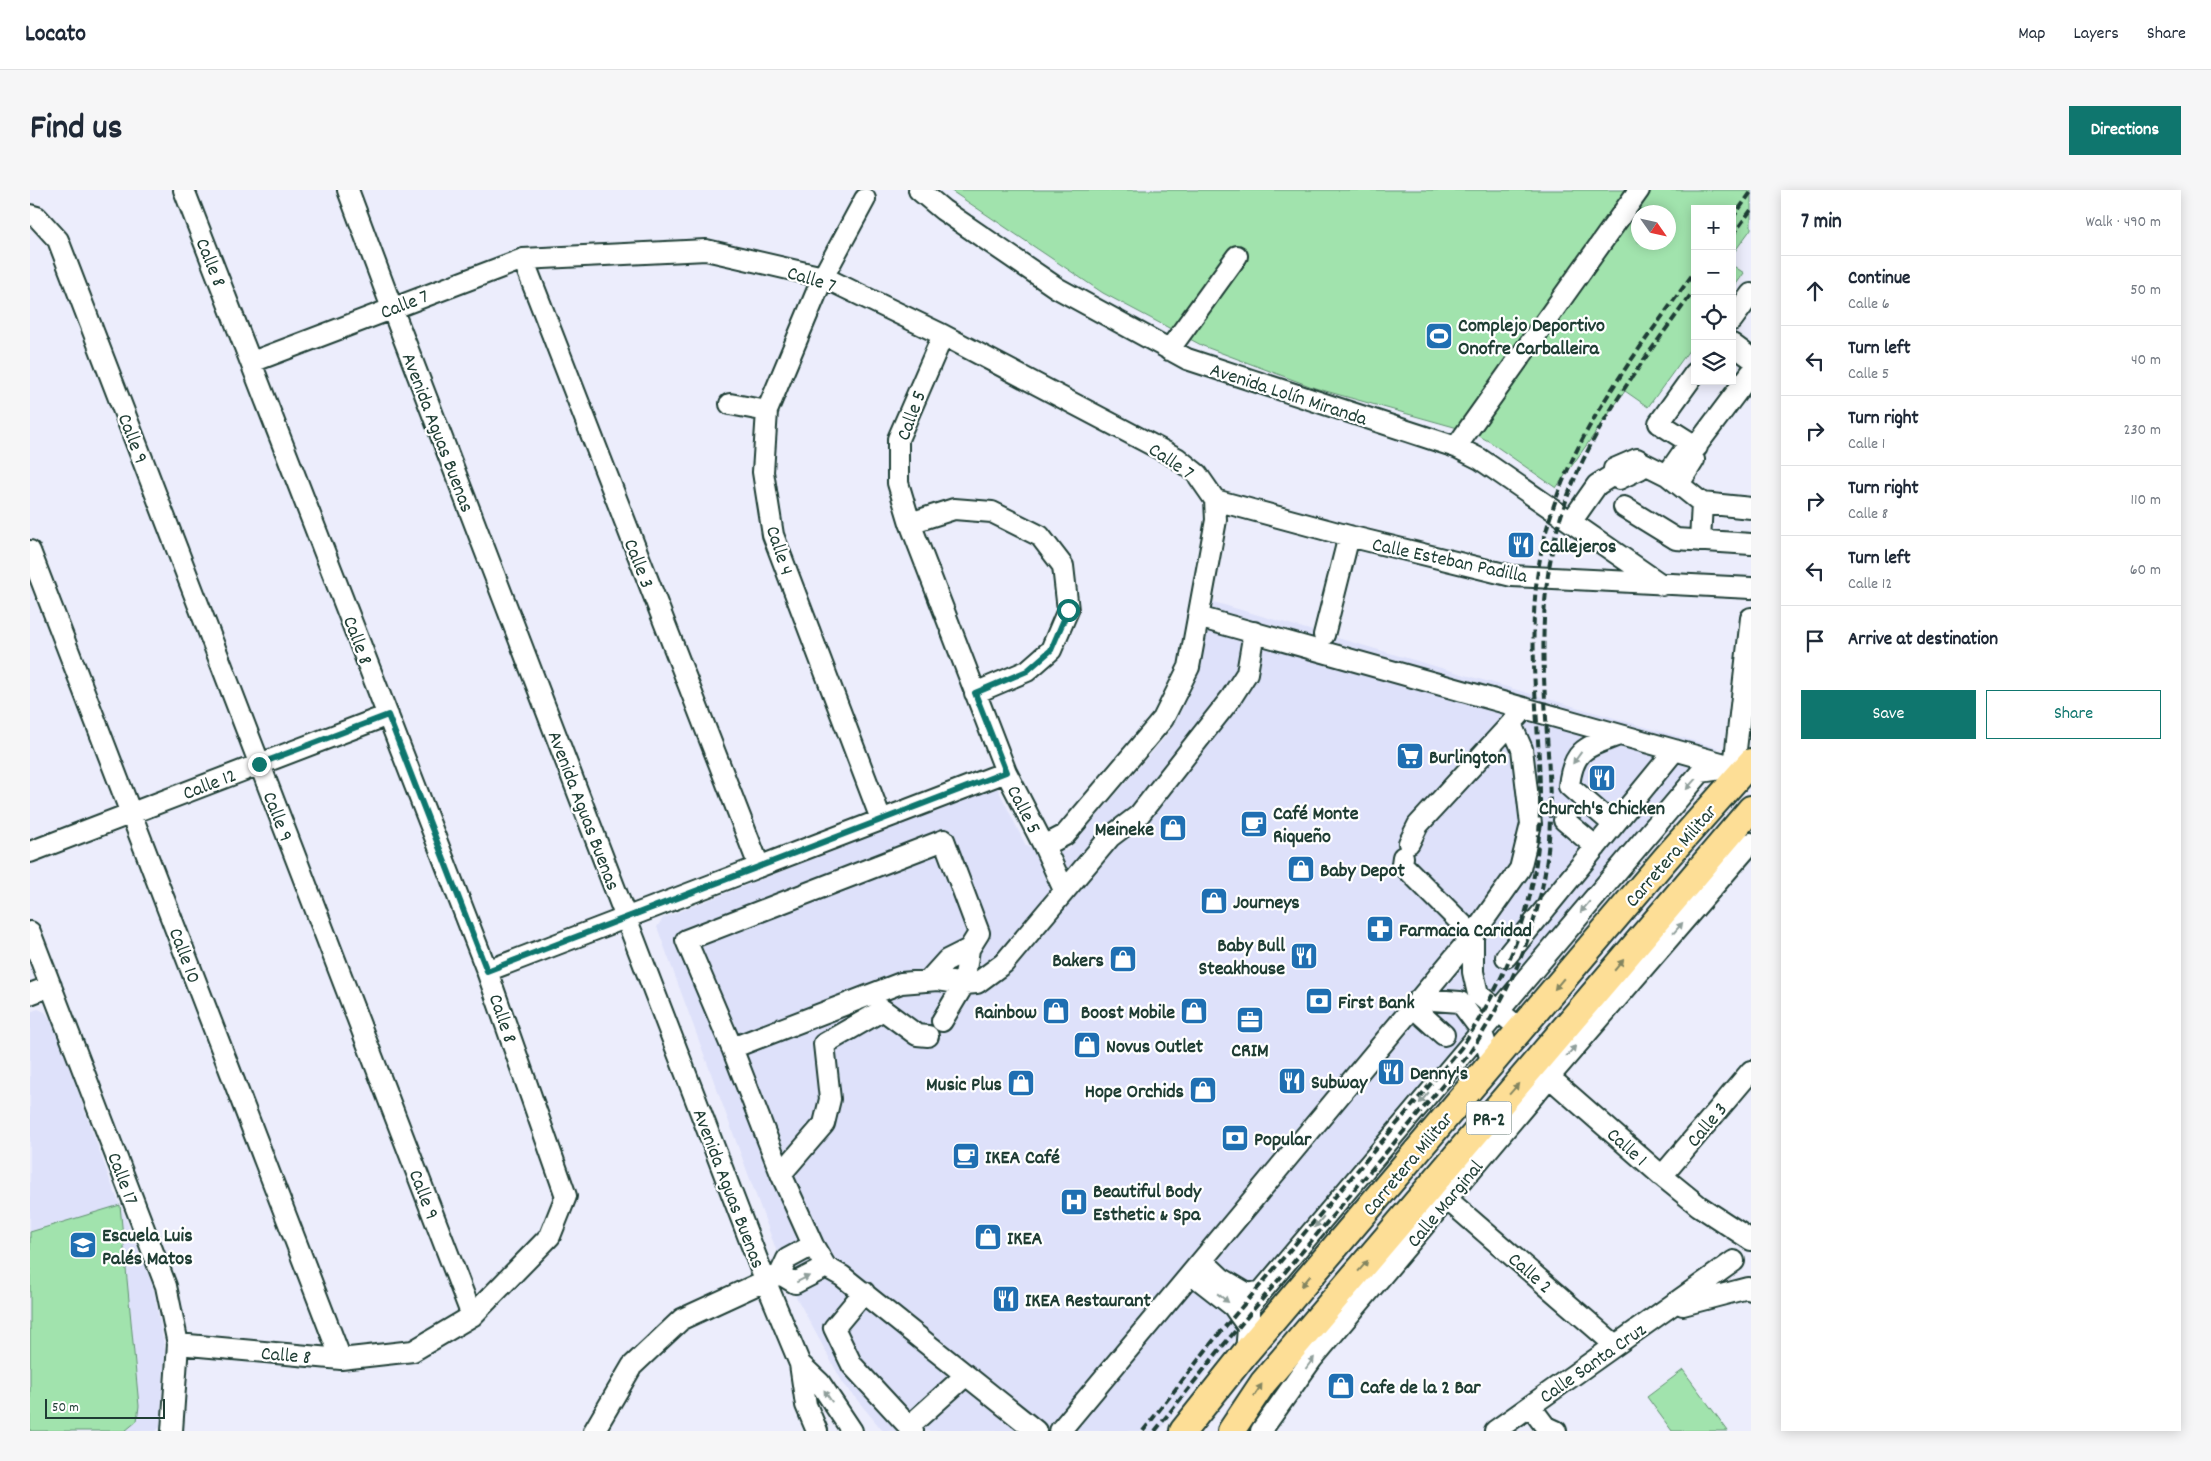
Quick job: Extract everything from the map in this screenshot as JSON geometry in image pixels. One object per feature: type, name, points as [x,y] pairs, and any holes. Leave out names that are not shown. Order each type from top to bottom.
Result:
[{"type":"main road","name":"Carretera Militar","points":[[1183,1431],[1246,1352],[1742,767]]},
{"type":"main road","name":"Carretera Militar","points":[[1231,1431],[1263,1382],[1542,1070],[1751,809]]},
{"type":"street","name":"Calle 8","points":[[178,1344],[341,1359],[413,1351],[472,1316],[550,1236],[566,1196],[487,971],[184,190]]},
{"type":"street","name":"Avenida Aguas Buenas","points":[[348,190],[626,917],[772,1277],[800,1364],[806,1405],[817,1431]]},
{"type":"street","name":"Avenida Lolín Miranda","points":[[921,190],[943,210],[1057,288],[1186,359],[1456,447],[1480,459],[1662,585]]},
{"type":"street","points":[[1456,447],[1639,190]]},
{"type":"street","name":"Calle 4","points":[[865,199],[823,277],[767,411],[763,472],[773,535],[881,819]]},
{"type":"street","name":"Calle 9","points":[[30,215],[37,217],[58,240],[472,1316]]},
{"type":"street","name":"Calle 7","points":[[252,362],[523,260],[706,250],[823,277],[943,335],[1177,458],[1197,474],[1215,500]]},
{"type":"street","points":[[1169,350],[1237,256]]},
{"type":"street","name":"Calle 3","points":[[523,260],[759,866]]},
{"type":"street","points":[[1736,315],[1751,294]]},
{"type":"street","name":"Calle 5","points":[[943,335],[898,439],[898,483],[910,523],[1006,772],[1044,846],[1065,835],[1163,719],[1189,667],[1198,616]]},
{"type":"street","points":[[1673,480],[1683,452],[1694,450],[1751,373]]},
{"type":"street","points":[[1691,378],[1659,422],[1694,450]]},
{"type":"street","points":[[730,404],[767,411]]},
{"type":"street","points":[[1571,522],[1597,485],[1613,475],[1619,479],[1640,470],[1643,463],[1673,480],[1702,503],[1751,508]]},
{"type":"street","points":[[1215,500],[1216,520],[1198,616],[1619,735],[1742,767]]},
{"type":"street","name":"Calle Esteban Padilla","points":[[1215,500],[1349,536],[1512,576],[1751,588]]},
{"type":"street","points":[[1700,541],[1702,503]]},
{"type":"street","points":[[1624,507],[1676,539],[1751,544]]},
{"type":"street","points":[[910,523],[954,509],[992,512],[1040,536],[1063,566],[1068,610],[1051,650],[1027,671],[975,693]]},
{"type":"street","points":[[1324,635],[1349,536]]},
{"type":"street","name":"Calle 10","points":[[30,551],[341,1359]]},
{"type":"street","points":[[1742,767],[1751,618]]},
{"type":"street","points":[[732,1048],[901,983],[938,980],[964,984],[977,983],[1004,963],[1110,837],[1139,815],[1231,698],[1247,673],[1254,632]]},
{"type":"street","points":[[1478,994],[1473,972],[1473,934],[1402,864],[1406,850],[1418,825],[1526,708]]},
{"type":"street","name":"Calle 12","points":[[30,852],[388,715]]},
{"type":"street","points":[[1060,1431],[1473,934],[1520,868],[1530,824],[1522,749],[1511,724]]},
{"type":"street","points":[[1614,825],[1569,786],[1571,767],[1583,750],[1619,735]]},
{"type":"street","points":[[1506,957],[1675,750]]},
{"type":"street","points":[[1246,1352],[1250,1304],[1481,1030],[1702,772],[1742,767]]},
{"type":"street","points":[[487,971],[1006,772]]},
{"type":"street","points":[[1564,820],[1596,846]]},
{"type":"street","points":[[942,1021],[964,984],[969,949],[979,933],[944,840],[686,940],[732,1048],[781,1174],[813,1246],[826,1267],[864,1292],[965,1376],[1036,1431]]},
{"type":"street","name":"Calle Marginal","points":[[1261,1431],[1312,1359],[1448,1200],[1542,1070],[1751,843]]},
{"type":"street","points":[[1044,846],[1064,890]]},
{"type":"street","name":"Calle 17","points":[[30,932],[166,1286],[178,1344],[172,1431]]},
{"type":"street","points":[[928,981],[947,960],[969,949]]},
{"type":"street","points":[[1441,973],[1478,994],[1520,1029]]},
{"type":"street","points":[[1441,973],[1481,1030],[1492,1062]]},
{"type":"street","points":[[30,994],[51,986]]},
{"type":"street","points":[[871,994],[883,1010],[918,1036],[928,1036]]},
{"type":"street","points":[[1416,1003],[1460,1002]]},
{"type":"street","points":[[1416,1003],[1444,1035]]},
{"type":"street","points":[[781,1174],[824,1124],[830,1099],[824,1044],[883,1010]]},
{"type":"street","name":"Calle 1","points":[[1542,1070],[1662,1176],[1708,1212],[1743,1250]]},
{"type":"street","name":"Calle 3","points":[[1662,1176],[1751,1072]]},
{"type":"street","name":"Calle 2","points":[[1448,1200],[1615,1345]]},
{"type":"street","points":[[594,1431],[632,1366],[682,1319],[772,1277],[787,1259],[813,1246]]},
{"type":"street","points":[[1743,1250],[1737,1277],[1750,1289]]},
{"type":"street","name":"Calle Santa Cruz","points":[[1495,1431],[1665,1311],[1743,1250]]},
{"type":"street","points":[[772,1277],[795,1283],[826,1267]]},
{"type":"street","points":[[1197,1268],[1221,1278],[1248,1294],[1262,1291]]},
{"type":"street","points":[[1197,1268],[1233,1306],[1248,1326]]},
{"type":"street","name":"Calle Santa Cruz","points":[[1665,1311],[1701,1299],[1750,1289]]},
{"type":"street","points":[[864,1292],[834,1328],[852,1365],[910,1429],[965,1376]]},
{"type":"street","points":[[800,1364],[820,1383],[852,1431]]},
{"type":"street","points":[[1530,1406],[1548,1429]]},
{"type":"shaded area","points":[[1210,601],[1718,748],[1159,1431],[883,1431],[843,1383],[788,1282],[657,927],[663,918],[997,787],[1026,846],[1067,851],[1172,729],[1197,678]]},
{"type":"shaded area","name":"Escuela Luis Palés Matos","points":[[38,1009],[45,1012],[54,1025],[111,1183],[153,1286],[165,1350],[160,1427],[156,1431],[30,1431],[30,1012]]},
{"type":"green space","name":"Complejo Deportivo Onofre Carballeira","points":[[950,190],[1751,190],[1751,229],[1736,250],[1736,205],[1691,205],[1691,348],[1648,407],[1625,391],[1556,488],[1490,442],[1472,432],[1315,388],[1203,346],[1103,293]]},
{"type":"green space","points":[[1736,268],[1744,273],[1736,284]]},
{"type":"green space","points":[[120,1205],[139,1406],[137,1421],[125,1431],[30,1431],[30,1232]]},
{"type":"green space","points":[[1683,1370],[1728,1431],[1672,1431],[1647,1397]]},
{"type":"railway","points":[[1736,213],[1751,192]]},
{"type":"railway","points":[[1736,231],[1751,210]]},
{"type":"railway","points":[[1143,1431],[1213,1341],[1461,1048],[1479,1020],[1508,963],[1528,904],[1538,842],[1540,775],[1534,676],[1534,610],[1543,544],[1554,505],[1568,469],[1585,434],[1648,335],[1691,276]]},
{"type":"railway","points":[[1155,1431],[1221,1348],[1469,1054],[1503,997],[1529,936],[1545,873],[1549,841],[1549,774],[1543,644],[1547,579],[1553,547],[1563,511],[1576,476],[1592,443],[1630,380],[1691,294]]},
{"type":"place","name":"Complejo Deportivo Onofre Carballeira","points":[[1439,336]]},
{"type":"place","name":"Callejeros","points":[[1521,545]]},
{"type":"place","name":"Burlington","points":[[1410,756]]},
{"type":"place","name":"Church's Chicken","points":[[1602,778]]},
{"type":"place","name":"Café Monte Riqueño","points":[[1254,824]]},
{"type":"place","name":"Meineke","points":[[1173,828]]},
{"type":"place","name":"Baby Depot","points":[[1301,869]]},
{"type":"place","name":"Journeys","points":[[1214,901]]},
{"type":"place","name":"Farmacia Caridad","points":[[1380,929]]},
{"type":"place","name":"Baby Bull Steakhouse","points":[[1304,956]]},
{"type":"place","name":"Bakers","points":[[1123,959]]},
{"type":"place","name":"First Bank","points":[[1319,1001]]},
{"type":"place","name":"Rainbow","points":[[1056,1011]]},
{"type":"place","name":"Boost Mobile","points":[[1194,1011]]},
{"type":"place","name":"CRIM","points":[[1250,1020]]},
{"type":"place","name":"Novus Outlet","points":[[1087,1045]]},
{"type":"place","name":"Denny's","points":[[1391,1072]]},
{"type":"place","name":"Subway","points":[[1292,1081]]},
{"type":"place","name":"Music Plus","points":[[1021,1083]]},
{"type":"place","name":"Hope Orchids","points":[[1203,1090]]},
{"type":"place","name":"Popular","points":[[1235,1138]]},
{"type":"place","name":"IKEA Café","points":[[966,1156]]},
{"type":"place","name":"Beautiful Body Esthetic & Spa","points":[[1074,1202]]},
{"type":"place","name":"IKEA","points":[[988,1237]]},
{"type":"place","name":"Escuela Luis Palés Matos","points":[[83,1245]]},
{"type":"place","name":"IKEA Restaurant","points":[[1006,1299]]},
{"type":"place","name":"Cafe de la 2 Bar","points":[[1341,1386]]},
{"type":"route","points":[[259,764],[388,715],[487,971],[1006,772],[975,693],[1027,671],[1051,650],[1068,610]]}]
